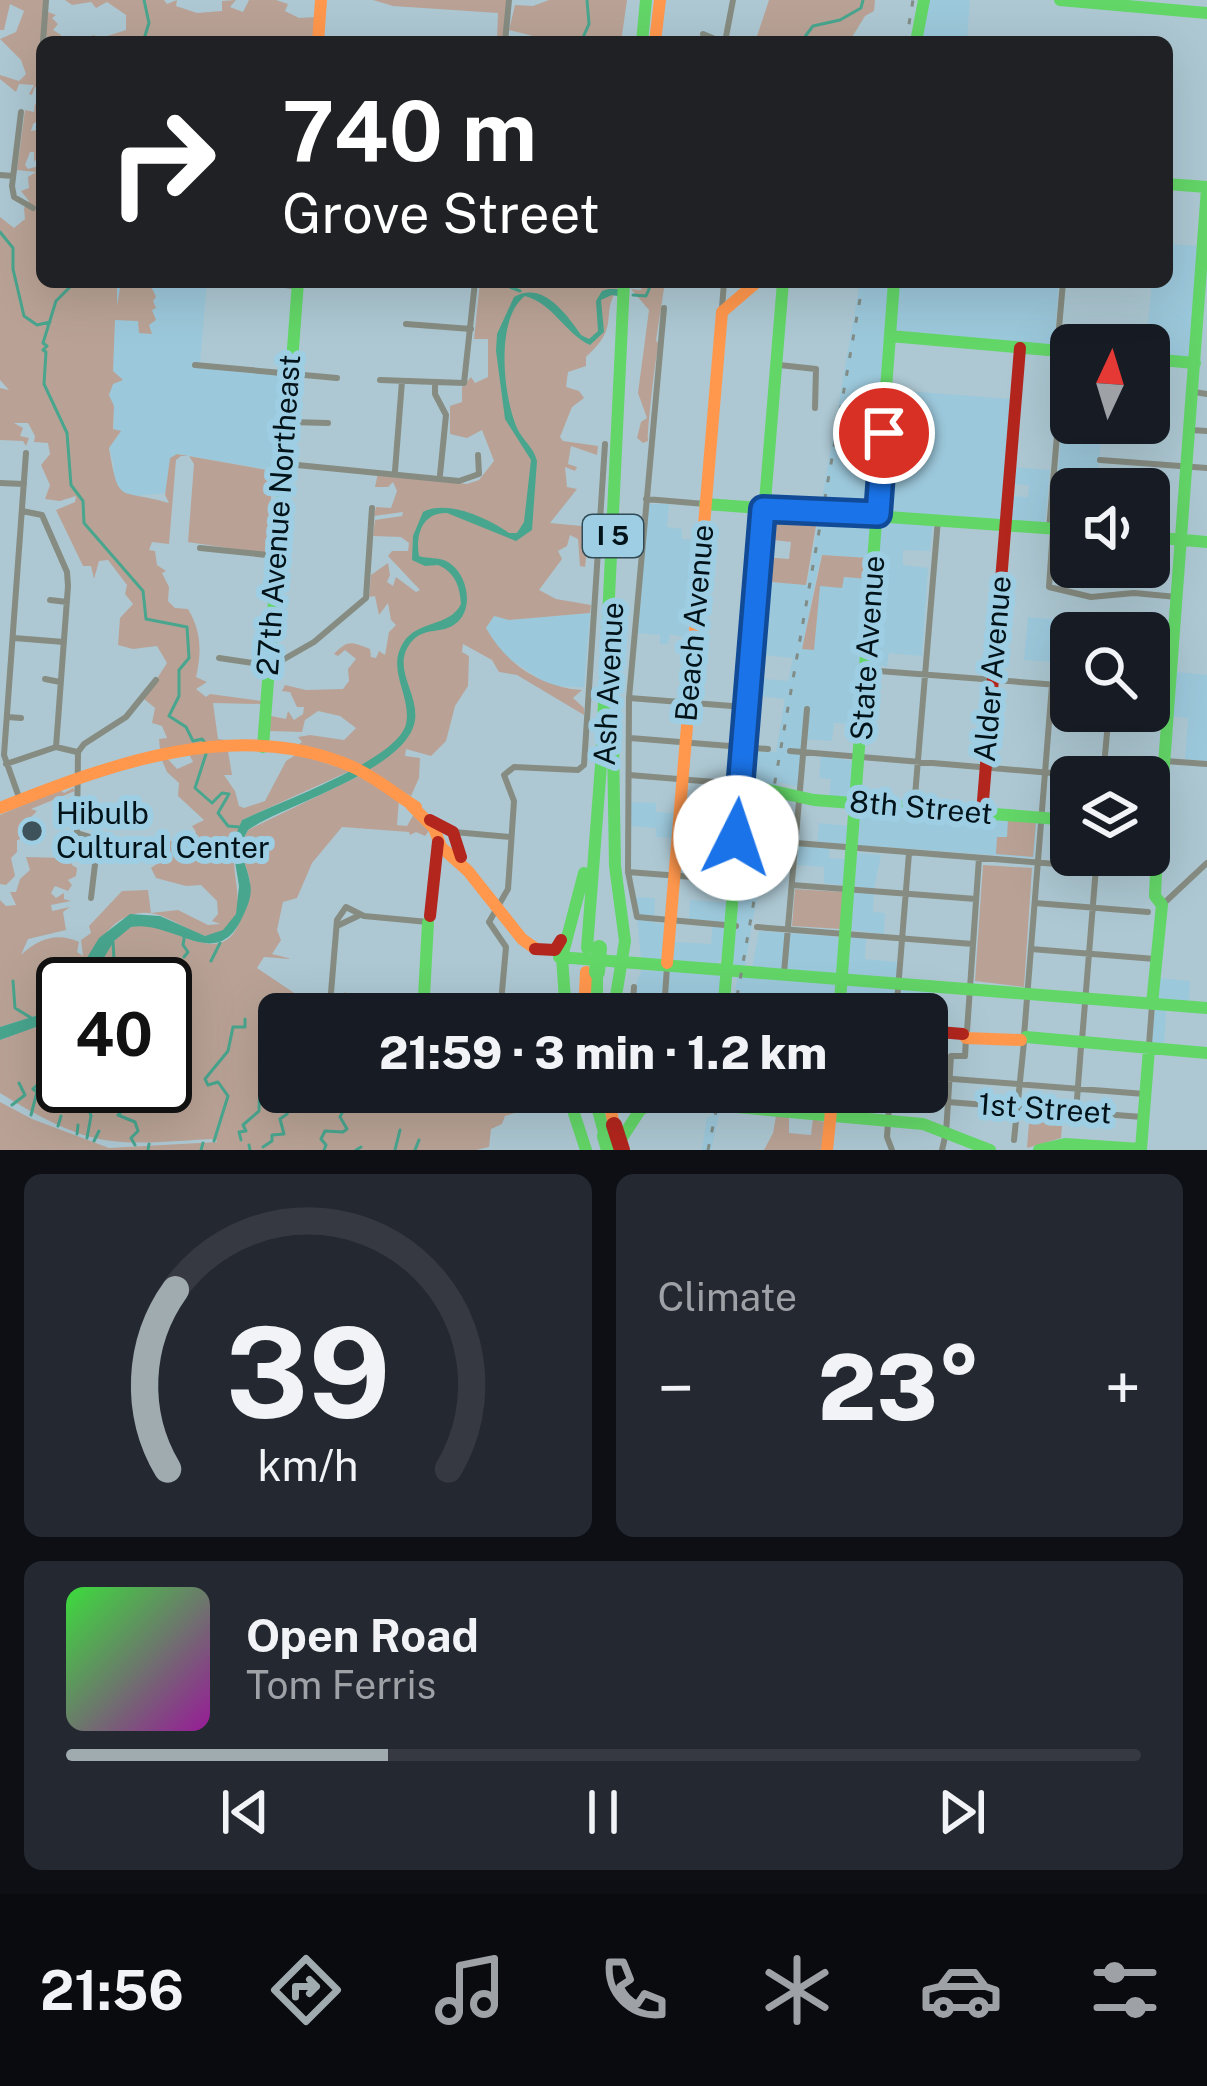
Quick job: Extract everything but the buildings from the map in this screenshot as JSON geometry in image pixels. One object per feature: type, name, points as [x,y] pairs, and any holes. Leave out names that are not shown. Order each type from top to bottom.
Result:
[{"type":"main road","points":[[318,36],[321,0]]},
{"type":"main road","points":[[917,36],[924,0]]},
{"type":"main road","points":[[1060,0],[1195,8]]},
{"type":"main road","points":[[643,36],[651,3]]},
{"type":"main road","points":[[651,3],[654,36]]},
{"type":"main road","points":[[1165,756],[1184,540],[1198,468],[1207,188],[1173,185]]},
{"type":"main road","name":"27th Avenue Northeast","points":[[262,747],[297,288]]},
{"type":"main road","points":[[724,993],[782,288]]},
{"type":"main road","name":"State Avenue","points":[[841,993],[894,288]]},
{"type":"main road","name":"I 5","points":[[593,948],[621,740],[630,297]]},
{"type":"main road","name":"I 5","points":[[588,993],[593,948],[591,767],[630,297]]},
{"type":"main road","name":"Beach Avenue","points":[[667,965],[724,300]]},
{"type":"main road","points":[[890,337],[1050,351]]},
{"type":"main road","name":"Alder Avenue","points":[[982,813],[1020,348]]},
{"type":"main road","points":[[1170,361],[1201,363]]},
{"type":"main road","points":[[705,504],[1050,528]]},
{"type":"main road","points":[[1170,539],[1207,542]]},
{"type":"main road","points":[[617,993],[625,935],[615,866],[621,740]]},
{"type":"main road","points":[[0,808],[80,775],[161,753],[223,747],[293,750],[358,769],[408,803],[449,840],[497,908],[536,949],[561,948],[623,963],[1207,1008]]},
{"type":"main road","points":[[564,993],[561,948],[583,876],[591,767]]},
{"type":"main road","name":"8th Street","points":[[740,784],[856,803],[1050,819]]},
{"type":"main road","points":[[425,993],[433,869],[449,840]]},
{"type":"main road","points":[[1152,1004],[1156,876]]},
{"type":"main road","name":"I 5","points":[[592,972],[594,993]]},
{"type":"main road","points":[[948,1033],[1207,1053]]},
{"type":"main road","points":[[1141,1149],[1149,1049]]},
{"type":"main road","points":[[574,1113],[586,1150]]},
{"type":"main road","points":[[604,1115],[623,1140],[638,1113]]},
{"type":"main road","name":"1st Street","points":[[811,1113],[923,1124],[944,1141],[990,1150]]},
{"type":"main road","points":[[827,1147],[831,1113]]},
{"type":"main road","points":[[604,1115],[622,1150]]},
{"type":"main road","points":[[827,1147],[839,1124],[856,1119]]},
{"type":"main road","name":"1st Street","points":[[1039,1150],[1065,1144],[1141,1149]]},
{"type":"street","points":[[43,36],[46,0]]},
{"type":"street","points":[[506,36],[509,0]]},
{"type":"street","points":[[724,36],[733,0]]},
{"type":"street","points":[[703,34],[708,36]]},
{"type":"street","points":[[22,112],[14,197],[33,208]]},
{"type":"street","points":[[0,175],[13,176]]},
{"type":"street","points":[[380,380],[464,383],[474,288]]},
{"type":"street","points":[[1063,288],[1064,324]]},
{"type":"street","name":"Ash Avenue","points":[[664,308],[621,740],[629,775],[628,872],[637,917],[670,921]]},
{"type":"street","points":[[406,324],[471,329]]},
{"type":"street","points":[[776,364],[816,369],[815,408]]},
{"type":"street","points":[[199,368],[337,378]]},
{"type":"street","points":[[394,470],[402,381]]},
{"type":"street","points":[[435,382],[434,394],[446,415],[440,476]]},
{"type":"street","points":[[286,422],[328,423]]},
{"type":"street","points":[[502,993],[506,947],[489,922],[508,894],[514,796],[504,775],[514,766],[591,767],[605,444]]},
{"type":"street","points":[[20,800],[6,764],[5,678],[13,638],[26,453]]},
{"type":"street","points":[[283,464],[459,481],[479,474],[478,455]]},
{"type":"street","points":[[1100,460],[1198,468]]},
{"type":"street","points":[[0,482],[24,484]]},
{"type":"street","points":[[646,499],[705,504]]},
{"type":"street","points":[[219,658],[267,667],[314,643],[366,598],[372,508]]},
{"type":"street","points":[[22,511],[42,515],[67,572],[56,747]]},
{"type":"street","points":[[914,808],[938,519]]},
{"type":"street","points":[[200,548],[277,556]]},
{"type":"street","points":[[1052,588],[1091,597],[1135,593],[1179,597]]},
{"type":"street","points":[[50,600],[67,602]]},
{"type":"street","points":[[13,638],[64,642]]},
{"type":"street","points":[[866,670],[1050,685]]},
{"type":"street","points":[[45,679],[60,682]]},
{"type":"street","points":[[127,848],[77,833],[78,752],[122,721],[156,680]]},
{"type":"street","points":[[628,698],[746,707]]},
{"type":"street","points":[[775,974],[789,930],[807,709]]},
{"type":"street","points":[[1014,1140],[1050,710]]},
{"type":"street","points":[[7,717],[21,718]]},
{"type":"street","points":[[621,740],[768,749]]},
{"type":"street","points":[[6,764],[56,747],[78,752]]},
{"type":"street","points":[[790,752],[1050,772]]},
{"type":"street","points":[[1170,761],[1207,764]]},
{"type":"street","name":"8th Street","points":[[629,775],[740,784]]},
{"type":"street","points":[[449,840],[511,837]]},
{"type":"street","points":[[91,898],[98,839]]},
{"type":"street","points":[[796,844],[1050,863]]},
{"type":"street","points":[[898,993],[909,853]]},
{"type":"street","points":[[948,1102],[951,1056],[965,1057],[979,858]]},
{"type":"street","points":[[1035,903],[1155,909],[1207,863]]},
{"type":"street","points":[[628,872],[733,880]]},
{"type":"street","points":[[1076,1112],[1095,876]]},
{"type":"street","points":[[792,885],[976,899]]},
{"type":"street","points":[[331,993],[337,926],[346,907],[360,915],[428,920]]},
{"type":"street","points":[[337,926],[360,915]]},
{"type":"street","points":[[670,921],[733,926]]},
{"type":"street","points":[[757,927],[973,944]]},
{"type":"street","points":[[1031,949],[1155,959]]},
{"type":"street","name":"Beach Avenue","points":[[665,993],[667,965]]},
{"type":"street","points":[[634,987],[634,993]]},
{"type":"street","points":[[1149,1049],[1152,1004]]},
{"type":"street","points":[[950,1079],[1145,1094]]},
{"type":"street","name":"1st Street","points":[[948,1102],[1143,1117]]},
{"type":"street","points":[[889,1113],[887,1138],[892,1150]]},
{"type":"shaded area","points":[[0,0],[46,0],[48,12],[56,15],[52,18],[58,24],[53,30],[61,36],[36,36],[36,87],[32,95],[34,85],[19,84],[16,92],[0,79],[0,75],[19,81],[26,74],[21,60],[0,39],[16,32],[24,11],[10,4],[4,30],[0,30]]},
{"type":"shaded area","points":[[65,0],[164,0],[167,4],[177,0],[176,6],[197,13],[222,11],[222,1],[236,0],[230,7],[243,12],[249,0],[276,0],[288,4],[285,11],[299,18],[316,17],[314,36],[107,36],[126,30],[126,15],[107,2],[96,8],[91,2],[72,5]]},
{"type":"shaded area","points":[[373,0],[507,0],[504,36],[497,36],[498,13],[393,6]]},
{"type":"shaded area","points":[[549,0],[627,0],[622,36],[533,36],[509,30],[515,5],[533,6]]},
{"type":"shaded area","points":[[769,0],[875,0],[874,11],[865,16],[853,36],[757,36]]},
{"type":"shaded area","points":[[928,0],[970,0],[967,36],[922,36]]},
{"type":"shaded area","points":[[35,103],[36,122],[31,131],[36,130],[36,159],[34,162],[34,152],[30,152],[25,165],[36,167],[36,172],[17,170],[25,110],[34,112]]},
{"type":"shaded area","points":[[36,172],[36,288],[117,288],[117,306],[120,288],[152,288],[156,297],[152,310],[156,320],[149,325],[152,334],[139,333],[138,321],[115,320],[113,371],[123,380],[113,384],[109,395],[114,406],[113,429],[121,431],[109,448],[115,479],[124,492],[169,503],[165,495],[170,458],[188,456],[176,460],[169,544],[152,542],[149,550],[155,551],[157,565],[166,571],[162,573],[169,587],[168,601],[175,608],[188,609],[196,625],[200,650],[196,677],[207,682],[196,689],[206,697],[262,701],[213,703],[218,739],[235,741],[160,749],[159,739],[167,738],[162,726],[152,723],[155,708],[144,699],[167,663],[157,646],[133,649],[118,645],[120,618],[133,604],[125,594],[127,585],[108,560],[99,561],[94,579],[91,566],[83,566],[56,510],[75,502],[76,496],[45,499],[50,485],[41,465],[50,454],[48,443],[34,442],[28,423],[14,423],[23,428],[20,436],[29,438],[26,446],[23,441],[0,440],[0,388],[9,390],[0,380],[0,217],[14,228],[25,219],[29,201],[21,191],[29,188],[28,177]]},
{"type":"shaded area","points":[[1173,244],[1200,246],[1192,358],[1170,356],[1170,324],[1148,324],[1151,288],[1173,288]]},
{"type":"shaded area","points":[[117,288],[206,288],[200,364],[285,373],[276,471],[178,454],[167,493],[121,497],[112,478],[109,447],[119,435],[114,430],[109,396]]},
{"type":"shaded area","points":[[479,288],[618,288],[604,337],[586,357],[586,366],[568,372],[566,387],[584,398],[572,407],[560,437],[598,446],[597,455],[571,446],[568,464],[577,467],[575,471],[565,467],[567,487],[577,489],[550,523],[592,527],[586,535],[594,539],[594,552],[587,551],[585,567],[580,566],[578,539],[570,535],[567,546],[558,551],[562,559],[539,590],[556,599],[591,605],[590,613],[509,620],[494,616],[486,628],[526,671],[553,684],[582,690],[573,698],[584,708],[584,715],[517,675],[499,672],[492,660],[463,644],[462,652],[469,656],[468,686],[455,706],[446,741],[431,756],[406,749],[405,756],[420,758],[419,778],[411,796],[348,760],[296,746],[302,742],[298,737],[310,735],[344,740],[356,728],[340,716],[318,711],[305,720],[302,732],[269,731],[271,716],[286,719],[288,711],[294,720],[303,714],[304,707],[297,707],[290,692],[282,691],[285,685],[343,689],[356,659],[345,650],[334,654],[343,646],[370,649],[371,657],[376,658],[379,651],[385,655],[389,632],[396,625],[388,603],[379,615],[375,596],[369,597],[371,575],[388,563],[387,582],[393,586],[396,577],[416,592],[420,590],[388,556],[392,551],[408,551],[409,543],[401,537],[373,536],[375,520],[403,512],[374,516],[376,507],[391,508],[397,491],[393,482],[375,487],[378,473],[467,484],[479,480],[494,461],[482,430],[467,438],[450,434],[450,406],[462,402],[462,387],[471,377],[475,383],[488,377],[488,339],[474,339]]},
{"type":"shaded area","points":[[664,288],[648,441],[643,443],[637,438],[647,418],[638,393],[649,310],[631,289]]},
{"type":"shaded area","points":[[859,288],[888,288],[870,509],[830,507],[825,514],[870,517],[869,558],[821,555],[802,648],[814,649],[819,586],[843,577],[868,579],[855,743],[850,743],[849,724],[834,723],[832,741],[803,739],[799,787],[777,782],[743,977],[835,984],[834,993],[735,993],[739,967],[731,962],[744,789],[766,791],[768,783],[744,780],[747,749],[776,752],[785,699],[751,695],[752,678],[788,681],[793,658],[754,654],[760,581],[807,585]]},
{"type":"shaded area","points":[[898,288],[1059,288],[1050,347],[896,334]]},
{"type":"shaded area","points":[[621,289],[629,298],[612,295],[601,300],[604,332],[590,345],[535,300],[525,296],[515,307],[506,339],[505,378],[517,428],[537,461],[532,530],[516,541],[447,513],[432,516],[422,526],[419,556],[453,566],[464,581],[467,600],[455,624],[418,636],[406,650],[404,669],[415,710],[407,738],[369,770],[248,830],[240,845],[250,897],[231,935],[206,943],[163,930],[131,927],[104,957],[87,957],[99,938],[130,914],[160,916],[205,936],[223,930],[236,914],[239,886],[232,844],[242,820],[359,766],[398,738],[407,714],[398,653],[409,635],[449,617],[461,604],[449,572],[412,560],[413,536],[423,512],[455,509],[509,533],[517,533],[524,522],[531,460],[505,419],[497,334],[514,297],[534,293],[560,309],[589,339],[598,331],[596,301],[602,291]]},
{"type":"shaded area","points":[[892,390],[1012,399],[1003,515],[998,520],[887,512],[883,506]]},
{"type":"shaded area","points":[[1060,444],[1100,444],[1099,468],[1058,468]]},
{"type":"shaded area","points":[[189,456],[273,471],[267,554],[188,542],[194,464]]},
{"type":"shaded area","points":[[1014,467],[1050,470],[1045,523],[1010,522],[1009,496],[1028,497],[1029,485],[1012,484]]},
{"type":"shaded area","points":[[648,504],[669,504],[667,527],[682,529],[682,539],[696,540],[688,638],[670,634],[668,644],[660,644],[660,635],[636,633]]},
{"type":"shaded area","points":[[766,514],[818,514],[806,585],[760,581],[762,557],[789,559],[791,542],[764,539]]},
{"type":"shaded area","points":[[881,518],[933,522],[930,551],[903,550],[903,565],[928,568],[922,656],[889,653],[887,667],[872,664]]},
{"type":"shaded area","points":[[822,555],[869,558],[868,579],[844,577],[842,588],[820,586],[814,650],[802,649]]},
{"type":"shaded area","points":[[590,613],[584,687],[550,686],[500,652],[486,628],[494,616],[509,620]]},
{"type":"shaded area","points":[[1028,617],[1050,619],[1050,662],[1024,660]]},
{"type":"shaded area","points":[[1176,672],[1207,675],[1207,761],[1185,759],[1188,718],[1172,716]]},
{"type":"shaded area","points":[[228,751],[232,775],[224,775],[244,808],[265,801],[286,761],[297,754],[350,771],[242,820],[234,853],[238,905],[230,925],[205,936],[162,916],[131,915],[107,932],[89,957],[36,957],[36,1015],[0,1027],[0,900],[6,906],[16,905],[10,892],[16,892],[20,879],[30,870],[26,857],[71,854],[77,868],[76,876],[68,880],[72,885],[68,891],[55,886],[51,893],[56,898],[64,893],[64,899],[71,901],[51,905],[52,911],[70,907],[63,912],[66,930],[28,939],[21,955],[41,941],[63,938],[79,942],[77,952],[83,956],[81,940],[91,933],[89,926],[122,891],[148,890],[151,913],[178,910],[208,925],[220,924],[212,921],[218,914],[217,901],[201,885],[156,878],[151,868],[164,859],[161,853],[170,847],[163,842],[191,839],[196,832],[192,826],[204,820],[178,796],[179,783],[161,758],[166,757],[177,769],[193,762],[189,754]]},
{"type":"shaded area","points":[[821,756],[853,761],[850,798],[829,797],[831,779],[819,778]]},
{"type":"shaded area","points":[[359,776],[399,800],[397,825],[407,826],[414,814],[429,831],[425,836],[342,827],[312,863],[297,898],[283,902],[277,930],[281,940],[272,954],[292,959],[264,957],[257,968],[294,993],[258,993],[258,1113],[515,1113],[491,1129],[489,1147],[0,1150],[0,1102],[109,1148],[217,1142],[112,1141],[83,1135],[36,1113],[192,1113],[192,957],[104,957],[119,936],[134,926],[163,928],[208,944],[221,943],[232,935],[249,890],[240,845],[248,830]]},
{"type":"shaded area","points":[[73,788],[75,791],[31,809],[37,811],[19,829],[21,839],[11,858],[15,876],[6,885],[0,884],[0,815],[59,789],[64,793]]},
{"type":"shaded area","points":[[630,802],[656,803],[656,812],[674,813],[672,838],[656,837],[656,828],[630,826]]},
{"type":"shaded area","points":[[860,807],[1037,821],[1034,858],[857,845]]},
{"type":"shaded area","points":[[1008,820],[1036,822],[1033,857],[996,854],[997,837],[1007,837]]},
{"type":"shaded area","points":[[819,823],[850,826],[845,844],[830,843],[829,858],[881,855],[874,889],[824,883],[824,867],[797,865],[798,845],[817,846]]},
{"type":"shaded area","points":[[983,865],[1032,868],[1024,987],[975,981]]},
{"type":"shaded area","points":[[795,889],[843,892],[841,929],[792,926]]},
{"type":"shaded area","points":[[853,893],[874,893],[873,912],[885,913],[884,934],[849,930]]},
{"type":"shaded area","points":[[635,897],[655,898],[654,923],[666,924],[663,961],[641,958]]},
{"type":"shaded area","points":[[690,900],[727,903],[723,955],[717,965],[672,961],[674,942],[711,944],[713,921],[689,919]]},
{"type":"shaded area","points":[[759,931],[840,937],[838,974],[752,967]]},
{"type":"shaded area","points":[[851,937],[866,938],[865,959],[898,962],[897,978],[847,975]]},
{"type":"shaded area","points":[[642,970],[721,977],[720,993],[636,993]]},
{"type":"shaded area","points":[[1157,978],[1190,981],[1189,1001],[1167,1000],[1164,1045],[1152,1042]]},
{"type":"shaded area","points":[[846,984],[931,990],[931,993],[845,993]]},
{"type":"shaded area","points":[[35,1016],[36,1027],[0,1040],[0,1027]]},
{"type":"shaded area","points":[[36,1026],[36,1113],[0,1093],[0,1040]]},
{"type":"shaded area","points":[[1030,1110],[1063,1112],[1061,1138],[1027,1148]]},
{"type":"shaded area","points":[[719,1113],[711,1150],[702,1150],[707,1117]]},
{"type":"shaded area","points":[[776,1116],[789,1117],[789,1133],[811,1135],[813,1119],[824,1122],[822,1150],[764,1150]]},
{"type":"waterway","points":[[144,0],[149,23],[145,36]]},
{"type":"waterway","points":[[584,36],[589,24],[587,0]]},
{"type":"waterway","points":[[806,36],[813,26],[840,20],[861,8],[863,0]]},
{"type":"waterway","points":[[0,232],[13,248],[24,316],[37,325],[50,322]]},
{"type":"waterway","points":[[69,288],[56,301],[43,350],[44,384],[67,433],[71,485],[83,501],[84,523],[143,591],[146,619],[187,627],[189,658],[179,670],[179,696],[169,716],[186,727],[193,741],[202,739],[207,745]]},
{"type":"waterway","points":[[512,288],[520,291]]},
{"type":"waterway","points":[[633,295],[646,296],[649,288]]},
{"type":"waterway","points":[[206,754],[195,788],[212,803],[222,793],[229,794],[218,813],[228,826],[239,827]]},
{"type":"waterway","points":[[184,957],[188,952],[183,945],[185,933]]},
{"type":"waterway","points":[[113,942],[114,957]]},
{"type":"waterway","points":[[211,961],[220,943]]},
{"type":"waterway","points":[[13,981],[15,1008],[33,1019]]},
{"type":"waterway","points":[[214,1141],[228,1096],[218,1082],[208,1085],[205,1079],[228,1051],[233,1027],[245,1027],[245,1019]]},
{"type":"waterway","points":[[12,1105],[25,1095],[19,1083]]},
{"type":"waterway","points":[[36,1086],[36,1091]]},
{"type":"waterway","points":[[31,1115],[36,1096]]},
{"type":"waterway","points":[[241,1140],[239,1132],[246,1131],[243,1125],[258,1112]]},
{"type":"waterway","points":[[87,1138],[90,1113]]},
{"type":"waterway","points":[[120,1113],[135,1122],[138,1131],[131,1138],[135,1145]]},
{"type":"waterway","points":[[263,1147],[272,1135],[284,1134],[280,1119],[287,1113]]},
{"type":"waterway","points":[[324,1150],[325,1131],[347,1129],[342,1113]]},
{"type":"waterway","points":[[58,1126],[61,1116]]},
{"type":"waterway","points":[[77,1134],[78,1125]]},
{"type":"waterway","points":[[395,1150],[400,1130]]},
{"type":"waterway","points":[[94,1141],[99,1131]]},
{"type":"waterway","points":[[415,1150],[419,1140]]},
{"type":"waterway","points":[[201,1150],[203,1143]]},
{"type":"waterway","points":[[148,1150],[149,1144]]},
{"type":"waterway","points":[[249,1145],[250,1150]]},
{"type":"waterway","points":[[356,1150],[361,1147]]},
{"type":"railway","points":[[907,36],[913,0]]},
{"type":"railway","points":[[738,993],[862,288]]},
{"type":"railway","points":[[708,1150],[716,1113]]},
{"type":"traffic: fast","points":[[643,36],[646,0]]},
{"type":"traffic: fast","points":[[917,36],[924,0]]},
{"type":"traffic: fast","points":[[1060,0],[1207,13]]},
{"type":"traffic: fast","points":[[1173,184],[1207,187]]},
{"type":"traffic: fast","points":[[1152,1004],[1162,905],[1155,896],[1156,872],[1207,189]]},
{"type":"traffic: fast","points":[[263,747],[298,288]]},
{"type":"traffic: fast","points":[[587,948],[601,765],[624,288]]},
{"type":"traffic: fast","points":[[725,993],[783,288]]},
{"type":"traffic: fast","points":[[841,993],[894,288]]},
{"type":"traffic: fast","points":[[890,336],[1050,350]]},
{"type":"traffic: fast","points":[[1170,361],[1195,363]]},
{"type":"traffic: fast","points":[[705,504],[1050,529]]},
{"type":"traffic: fast","points":[[1170,539],[1207,542]]},
{"type":"traffic: fast","points":[[613,742],[615,866],[625,941],[616,993]]},
{"type":"traffic: fast","points":[[740,784],[814,800],[1050,818]]},
{"type":"traffic: fast","points":[[565,993],[562,957],[584,873]]},
{"type":"traffic: fast","points":[[424,993],[428,923]]},
{"type":"traffic: fast","points":[[597,972],[599,948]]},
{"type":"traffic: fast","points":[[559,957],[1207,1008]]},
{"type":"traffic: fast","points":[[597,972],[597,993]]},
{"type":"traffic: fast","points":[[1026,1037],[1207,1053]]},
{"type":"traffic: fast","points":[[1039,1150],[1065,1144],[1141,1149],[1149,1049]]},
{"type":"traffic: fast","points":[[618,1144],[640,1110],[658,1100],[923,1124],[990,1150]]},
{"type":"traffic: fast","points":[[574,1113],[586,1150]]},
{"type":"traffic: fast","points":[[599,1113],[605,1136]]},
{"type":"traffic: fast","points":[[605,1136],[609,1150]]},
{"type":"traffic: slow","points":[[318,36],[321,0]]},
{"type":"traffic: slow","points":[[656,36],[660,0]]},
{"type":"traffic: slow","points":[[667,963],[722,312],[750,288]]},
{"type":"traffic: slow","points":[[0,808],[129,763],[219,746],[309,752],[353,767],[416,807]]},
{"type":"traffic: slow","points":[[411,805],[434,828],[441,847],[536,949]]},
{"type":"traffic: slow","points":[[585,993],[586,972]]},
{"type":"traffic: slow","points":[[963,1034],[966,1038],[1021,1040]]},
{"type":"traffic: slow","points":[[611,1113],[614,1125]]},
{"type":"traffic: slow","points":[[827,1150],[831,1113]]},
{"type":"traffic: jam","points":[[982,813],[1020,348]]},
{"type":"traffic: jam","points":[[430,820],[453,832],[461,857]]},
{"type":"traffic: jam","points":[[430,916],[438,842]]},
{"type":"traffic: jam","points":[[535,949],[555,950],[561,940]]},
{"type":"traffic: jam","points":[[948,1033],[963,1034]]},
{"type":"traffic: jam","points":[[614,1125],[622,1150]]},
{"type":"place","name":"Hibulb Cultural Center","points":[[32,831]]},
{"type":"route","points":[[736,838],[763,509],[878,514],[884,433]]}]
